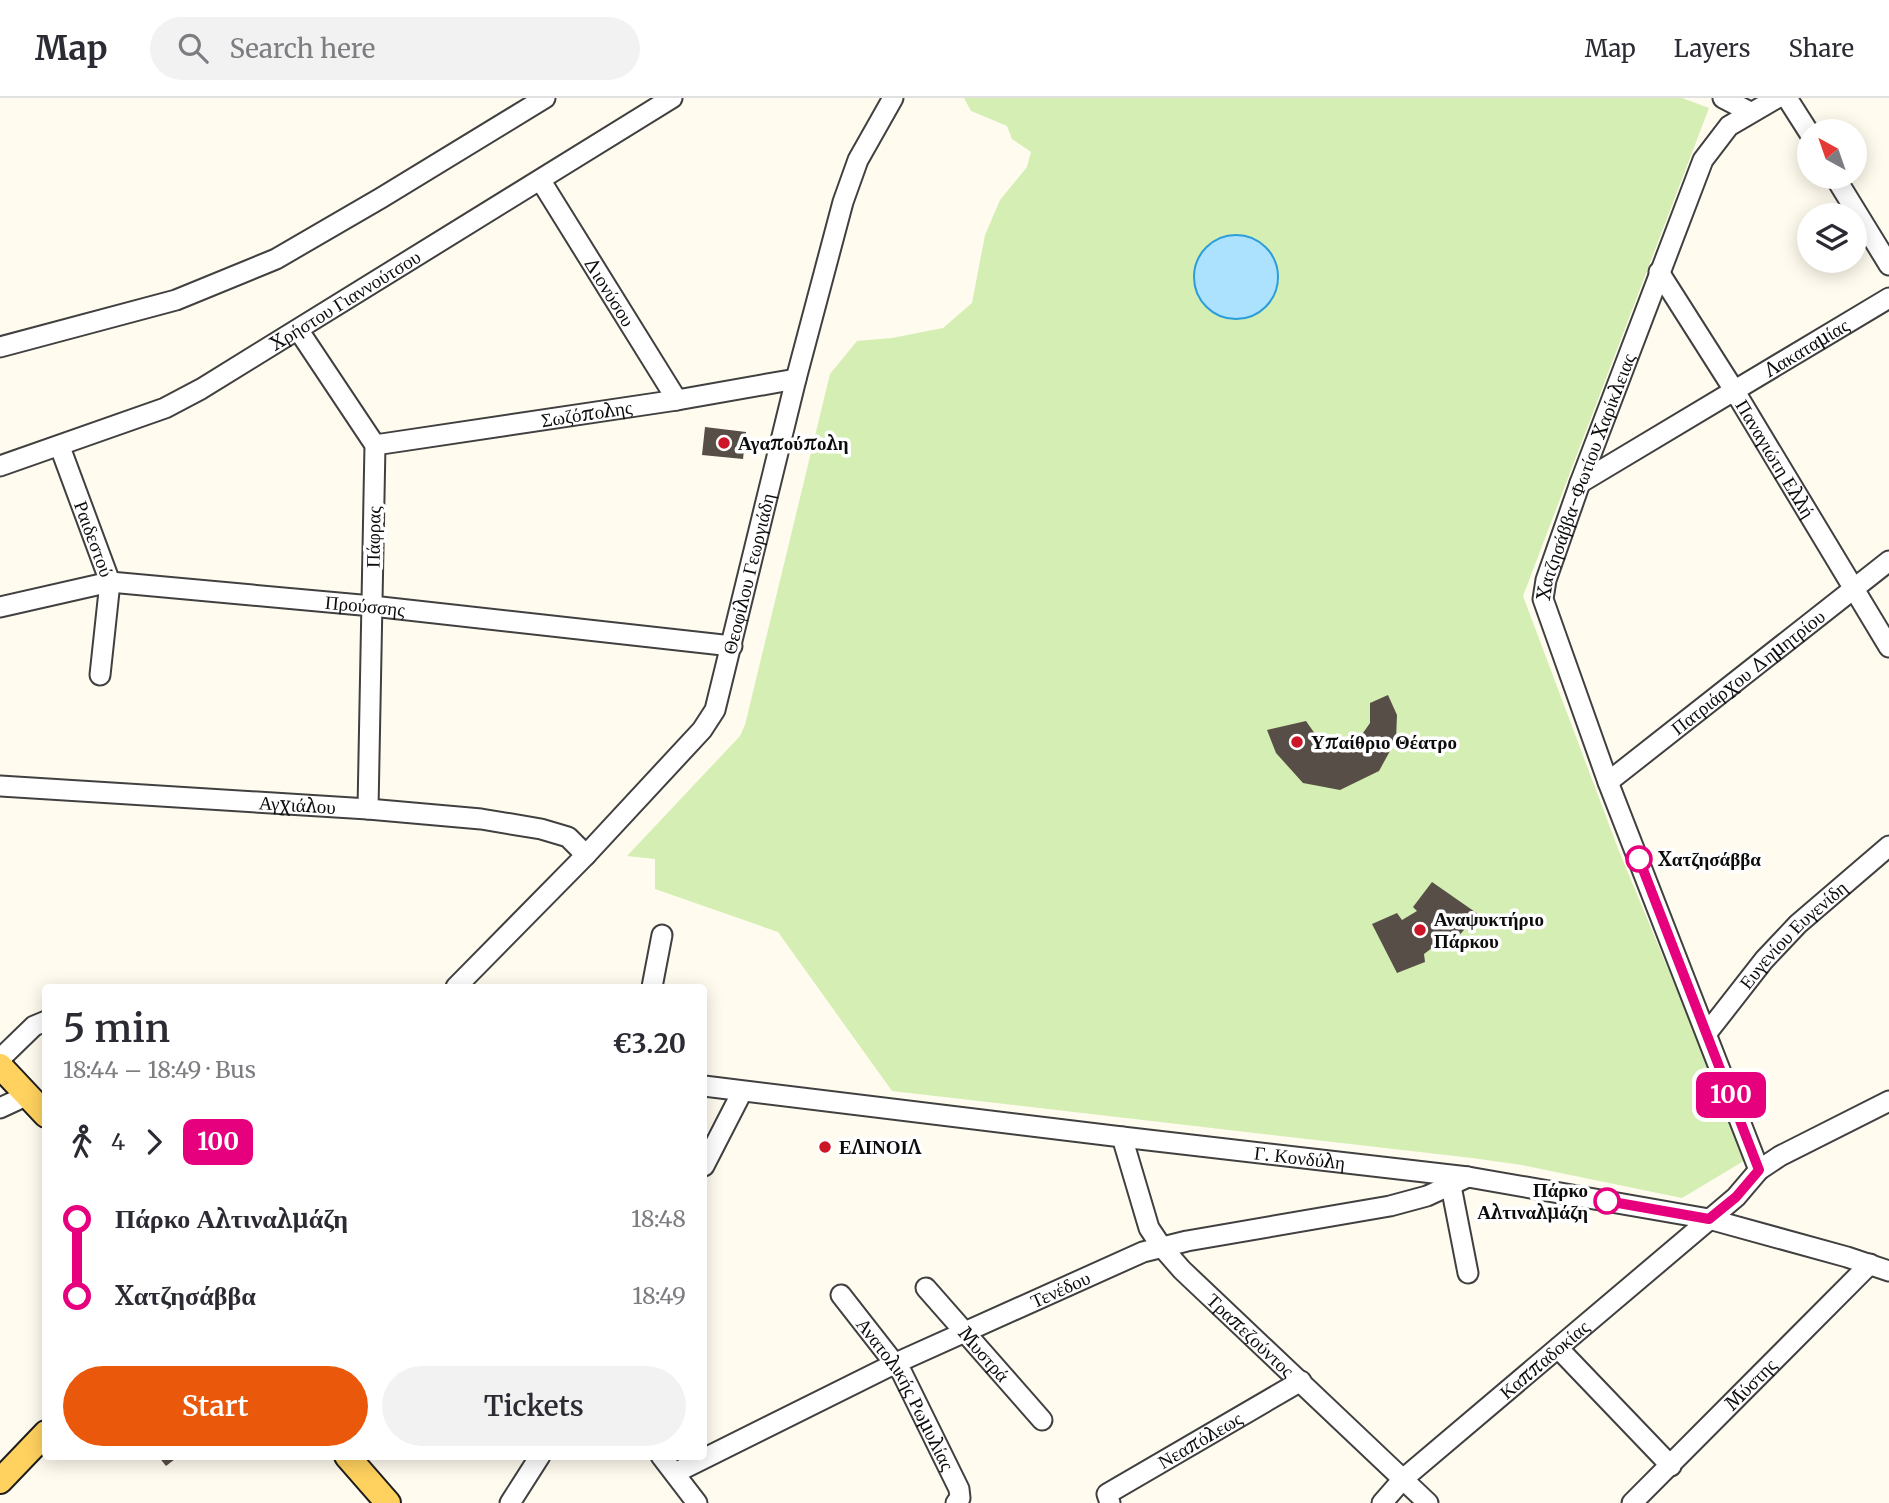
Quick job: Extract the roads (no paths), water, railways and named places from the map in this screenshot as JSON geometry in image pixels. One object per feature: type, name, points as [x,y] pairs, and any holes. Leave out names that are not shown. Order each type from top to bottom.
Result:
[{"type":"main road","points":[[0,1066],[42,1111]]},
{"type":"main road","points":[[0,1481],[42,1437]]},
{"type":"main road","points":[[350,1460],[388,1503]]},
{"type":"street","points":[[0,347],[176,300],[276,259],[545,98]]},
{"type":"street","name":"Χρήστου Γιαννούτσου","points":[[0,466],[165,408],[201,390],[672,98]]},
{"type":"street","name":"Θεοφίλου Γεωργιάδη","points":[[463,984],[586,855],[708,722],[715,710],[796,379],[850,180],[893,98]]},
{"type":"street","points":[[1723,98],[1750,112]]},
{"type":"street","name":"Χατζησάββα-Φωτίου Χαρίκλειας","points":[[1759,1170],[1608,782],[1543,598],[1546,580],[1580,483],[1703,160],[1729,126],[1777,98]]},
{"type":"street","points":[[1787,98],[1800,119]]},
{"type":"street","name":"Διονύσου","points":[[541,181],[677,400]]},
{"type":"street","points":[[1842,189],[1889,265]]},
{"type":"street","name":"Παναγιώτη Ελλή","points":[[1659,272],[1734,390],[1889,647]]},
{"type":"street","name":"Λακαταμίας","points":[[1580,483],[1889,298]]},
{"type":"street","points":[[299,331],[375,445]]},
{"type":"street","name":"Σωζόπολης","points":[[375,445],[677,400],[796,379]]},
{"type":"street","name":"Πάφρας","points":[[368,809],[375,445]]},
{"type":"street","name":"Ραιδεστού","points":[[60,447],[110,582],[100,675]]},
{"type":"street","name":"Πατριάρχου Δημητρίου","points":[[1608,782],[1889,561]]},
{"type":"street","name":"Προύσσης","points":[[0,607],[110,582],[372,606],[732,646]]},
{"type":"street","name":"Αγχιάλου","points":[[0,786],[368,809],[481,819],[541,828],[568,837],[586,855]]},
{"type":"street","name":"Ευγενίου Ευγενίδη","points":[[1707,1033],[1784,938],[1889,846]]},
{"type":"street","points":[[653,984],[662,935]]},
{"type":"street","points":[[0,1059],[34,1027],[42,1023]]},
{"type":"street","name":"Γ. Κονδύλη","points":[[707,1086],[1459,1181],[1709,1219],[1889,1271]]},
{"type":"street","points":[[707,1160],[743,1091]]},
{"type":"street","points":[[0,1108],[28,1095]]},
{"type":"street","name":"Καππαδοκίας","points":[[1382,1503],[1403,1479],[1736,1197],[1759,1170],[1780,1156],[1889,1101]]},
{"type":"street","name":"Τραπεζούντος","points":[[1122,1137],[1149,1228],[1161,1246],[1182,1270],[1428,1503]]},
{"type":"street","points":[[1459,1181],[1468,1273]]},
{"type":"street","name":"Τενέδου","points":[[707,1457],[896,1363],[1143,1252],[1161,1246],[1390,1206],[1427,1196],[1459,1181]]},
{"type":"street","name":"Μύστης","points":[[1632,1503],[1870,1264]]},
{"type":"street","name":"Μυστρά","points":[[926,1289],[1042,1420]]},
{"type":"street","name":"Ανατολικής Ρωμυλίας","points":[[841,1296],[896,1363],[959,1489],[958,1501]]},
{"type":"street","points":[[1558,1348],[1671,1466]]},
{"type":"street","name":"Νεαπόλεως","points":[[1110,1503],[1107,1494],[1300,1381]]},
{"type":"street","points":[[510,1503],[537,1460]]},
{"type":"street","points":[[664,1460],[697,1503]]},
{"type":"street","name":"Τενέδου","points":[[675,1473],[701,1460]]},
{"type":"water","points":[[1236,235],[1259,242],[1271,254],[1278,277],[1271,300],[1259,312],[1236,319],[1213,312],[1201,300],[1194,277],[1201,254],[1213,242]]},
{"type":"place","name":"Αγαπούπολη","points":[[724,443]]},
{"type":"place","name":"Υπαίθριο Θέατρο","points":[[1297,742]]},
{"type":"place","name":"Χατζησάββα","points":[[1639,859]]},
{"type":"place","name":"Αναψυκτήριο Πάρκου","points":[[1420,930]]},
{"type":"place","name":"ΕΛΙΝΟΙΛ","points":[[825,1147]]},
{"type":"place","name":"Πάρκο Αλτιναλμάζη","points":[[1607,1201]]}]
